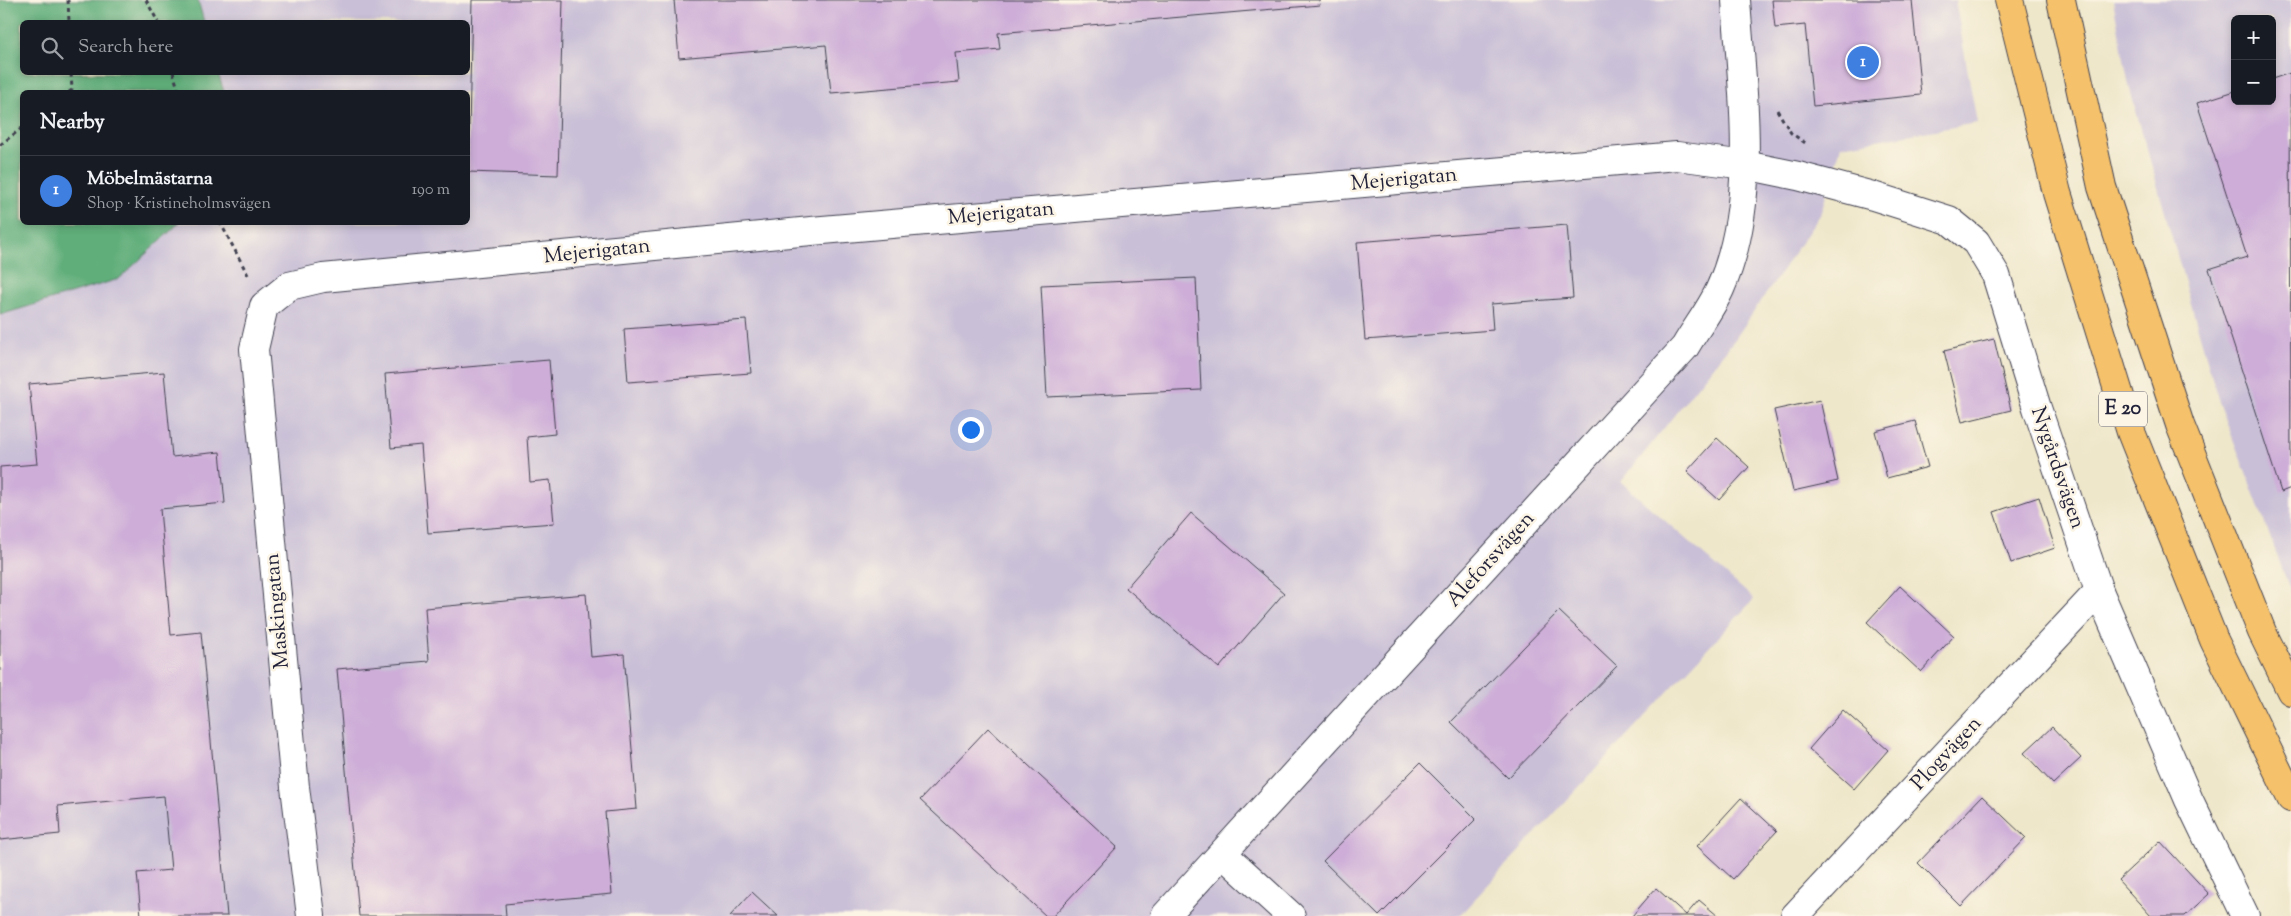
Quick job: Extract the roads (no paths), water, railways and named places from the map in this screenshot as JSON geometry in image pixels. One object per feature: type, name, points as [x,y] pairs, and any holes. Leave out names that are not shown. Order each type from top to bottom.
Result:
[{"type":"highway","name":"E 20","points":[[2009,0],[2057,194],[2131,432],[2214,640],[2291,798]]},
{"type":"highway","name":"E 20","points":[[2061,0],[2102,188],[2180,425],[2262,632],[2291,691]]},
{"type":"street","name":"Aleforsvägen","points":[[1165,916],[1684,347],[1720,289],[1736,237],[1745,165],[1744,104],[1736,0]]},
{"type":"street","name":"Mejerigatan","points":[[264,306],[289,286],[323,278],[810,231],[1677,156],[1745,165]]},
{"type":"street","name":"Nygårdsvägen","points":[[1745,165],[1798,176],[1873,196],[1948,220],[1976,242],[1996,275],[2037,408],[2099,592],[2189,800],[2245,916]]},
{"type":"street","name":"Maskingatan","points":[[264,306],[254,349],[294,777],[311,916]]},
{"type":"street","name":"Plogvägen","points":[[1795,916],[2099,592]]},
{"type":"street","points":[[1223,854],[1291,916]]},
{"type":"place","name":"Möbelmästarna","points":[[1863,62]]}]
